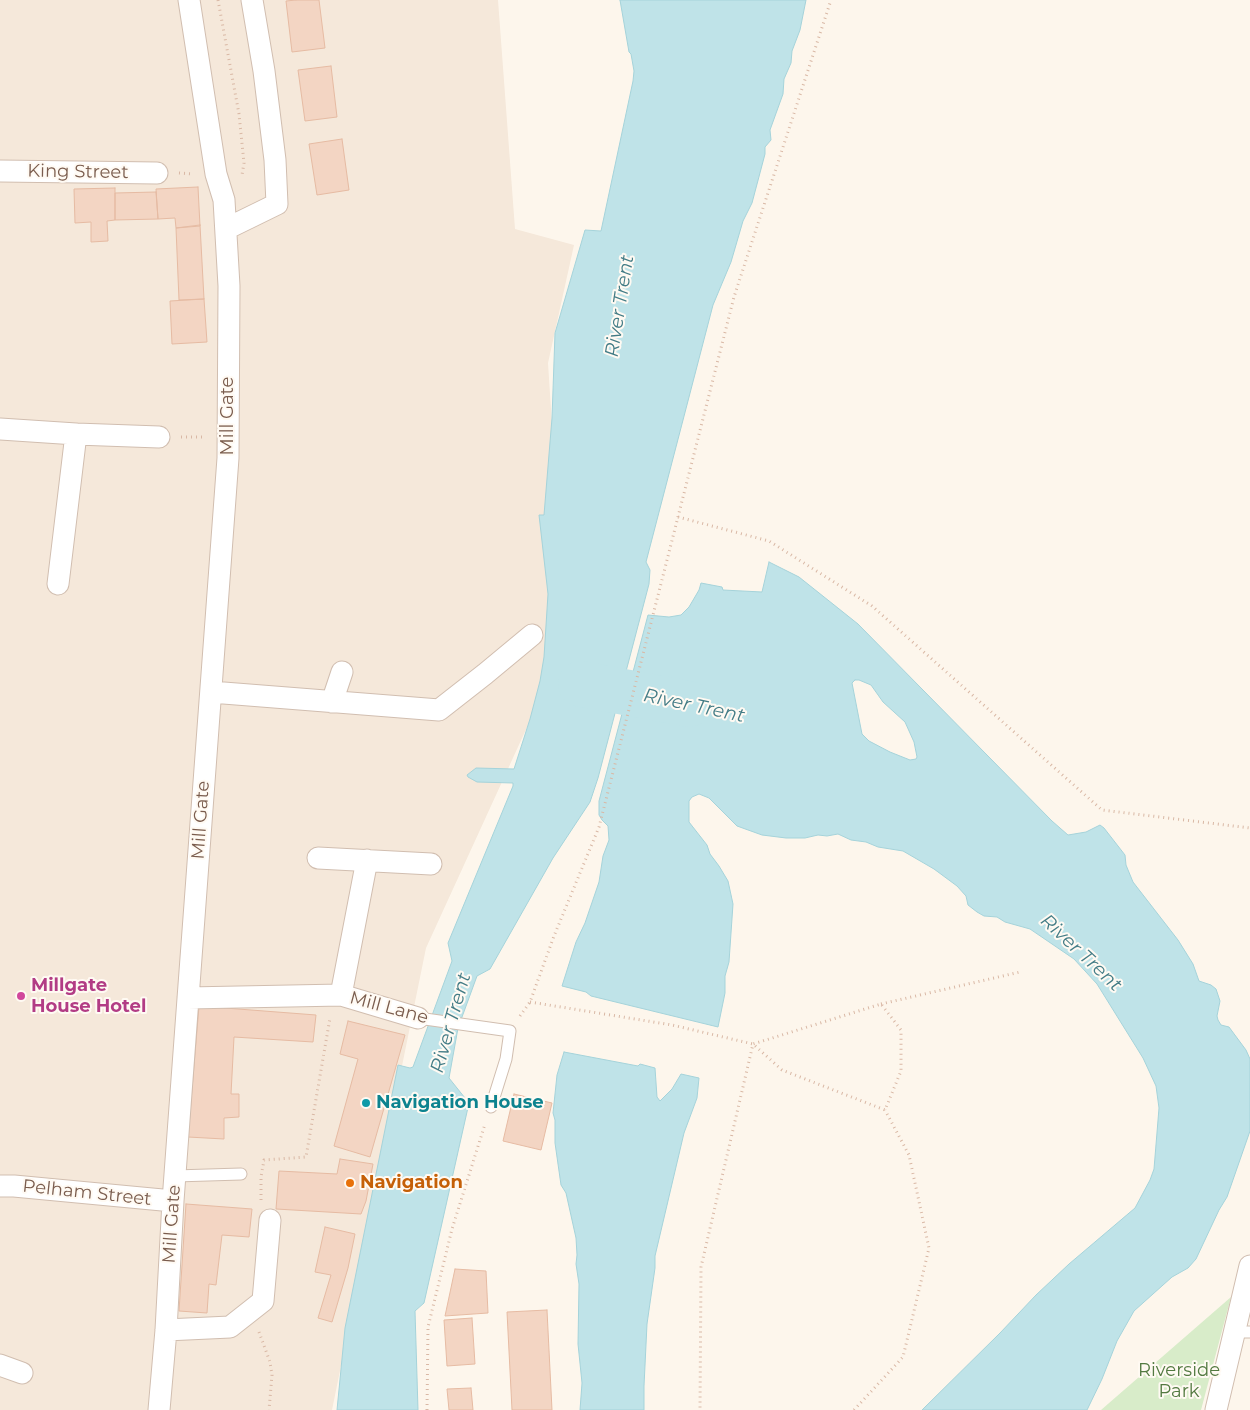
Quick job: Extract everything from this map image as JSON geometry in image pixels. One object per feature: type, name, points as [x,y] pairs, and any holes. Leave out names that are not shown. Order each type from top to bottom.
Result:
[{"type":"street","name":"Mill Gate","points":[[158,1410],[166,1330],[173,1201],[228,458],[229,286],[224,200],[216,174],[189,0]]},
{"type":"street","points":[[226,230],[277,204],[275,160],[269,110],[252,0]]},
{"type":"street","name":"King Street","points":[[0,171],[157,173]]},
{"type":"street","points":[[0,429],[159,437]]},
{"type":"street","points":[[58,584],[76,434]]},
{"type":"street","points":[[211,692],[439,710],[532,635]]},
{"type":"street","points":[[332,702],[342,672]]},
{"type":"street","points":[[318,858],[431,864]]},
{"type":"street","points":[[335,995],[366,860]]},
{"type":"street","name":"Mill Lane","points":[[188,998],[335,995],[418,1018]]},
{"type":"street","name":"Pelham Street","points":[[0,1186],[173,1201]]},
{"type":"street","points":[[166,1330],[230,1327],[264,1300],[270,1220]]},
{"type":"street","points":[[1216,1410],[1242,1332],[1250,1266]]},
{"type":"street","points":[[0,1365],[22,1373]]},
{"type":"lane","name":"Mill Lane","points":[[418,1018],[510,1030]]},
{"type":"lane","points":[[490,1107],[506,1059],[510,1030]]},
{"type":"lane","points":[[175,1176],[241,1174]]},
{"type":"path","points":[[218,0],[239,114],[244,163],[241,180]]},
{"type":"path","points":[[510,1030],[530,1002],[554,936],[599,827],[734,297],[831,0]]},
{"type":"path","points":[[157,173],[216,174]]},
{"type":"path","points":[[159,437],[228,437]]},
{"type":"path","points":[[678,517],[769,541],[872,606],[1102,810],[1250,828]]},
{"type":"path","points":[[753,1044],[881,1004],[1020,972]]},
{"type":"path","points":[[270,1220],[260,1204],[264,1160],[306,1157],[314,1115],[322,1053],[335,995]]},
{"type":"path","points":[[530,1002],[672,1025],[753,1044],[782,1070],[885,1110],[910,1155],[929,1248],[903,1357],[854,1410]]},
{"type":"path","points":[[881,1004],[901,1030],[901,1071],[885,1110]]},
{"type":"path","points":[[700,1410],[701,1267],[753,1044]]},
{"type":"path","points":[[427,1410],[428,1327],[452,1229],[490,1107]]},
{"type":"path","points":[[251,1311],[270,1362],[272,1375],[269,1410]]},
{"type":"shaded area","points":[[0,0],[498,0],[515,229],[574,245],[548,363],[566,642],[426,948],[332,1410],[0,1410]]},
{"type":"green space","name":"Riverside Park","points":[[1231,1297],[1201,1410],[1101,1410]]},
{"type":"water","points":[[620,0],[806,0],[800,30],[792,51],[791,63],[784,79],[783,94],[770,130],[771,140],[765,147],[765,154],[752,203],[743,221],[731,262],[713,305],[646,562],[650,570],[649,584],[590,802],[553,858],[490,969],[477,976],[458,1028],[449,1078],[469,1103],[424,1303],[415,1311],[418,1410],[337,1410],[345,1328],[398,1065],[413,1067],[452,961],[448,943],[513,786],[513,783],[477,782],[467,775],[476,768],[514,769],[540,681],[544,657],[548,594],[539,515],[544,515],[552,418],[555,333],[585,230],[601,231],[633,81],[634,71]]},
{"type":"water","points":[[769,562],[799,577],[858,624],[1068,835],[1086,832],[1100,825],[1104,828],[1125,855],[1126,865],[1133,882],[1178,940],[1193,964],[1199,981],[1216,989],[1220,1001],[1218,1020],[1221,1025],[1229,1027],[1246,1050],[1250,1059],[1250,1131],[1227,1197],[1196,1259],[1188,1268],[1172,1277],[1134,1311],[1117,1341],[1087,1410],[922,1410],[1036,1295],[1069,1264],[1135,1208],[1154,1169],[1159,1108],[1156,1086],[1143,1058],[1097,984],[1074,959],[1030,929],[1005,922],[997,917],[984,916],[977,912],[968,905],[966,896],[957,886],[934,869],[903,851],[851,840],[838,834],[805,838],[762,835],[737,826],[709,798],[699,794],[692,797],[689,801],[689,822],[707,845],[710,854],[728,881],[733,904],[729,962],[725,976],[725,993],[718,1027],[591,996],[586,992],[562,986],[576,942],[585,923],[599,882],[603,856],[609,840],[608,826],[599,815],[599,801],[648,615],[669,617],[681,615],[689,607],[701,583],[722,587],[723,590],[762,592]],"holes":[[[855,680],[871,685],[883,702],[905,722],[914,742],[916,759],[910,760],[890,752],[869,741],[862,734],[852,683]]]},
{"type":"water","points":[[564,1052],[655,1068],[657,1097],[660,1101],[672,1089],[681,1074],[699,1078],[697,1098],[684,1133],[655,1256],[647,1324],[644,1410],[580,1410],[582,1383],[578,1344],[579,1284],[576,1264],[576,1238],[566,1193],[561,1185],[553,1113],[557,1075]]},
{"type":"building","points":[[319,0],[325,48],[292,52],[286,1]]},
{"type":"building","points":[[331,66],[337,117],[305,121],[298,70]]},
{"type":"building","points":[[342,139],[349,190],[317,195],[309,144]]},
{"type":"building","points":[[198,187],[200,226],[176,228],[175,218],[158,219],[156,189]]},
{"type":"building","points":[[115,188],[115,220],[107,221],[108,241],[91,242],[91,222],[75,223],[74,189]]},
{"type":"building","points":[[156,192],[158,219],[115,220],[115,193]]},
{"type":"building","points":[[200,225],[204,299],[179,300],[176,228]]},
{"type":"building","points":[[204,299],[207,342],[172,344],[170,301]]},
{"type":"building","points":[[199,1006],[316,1015],[313,1042],[234,1037],[231,1094],[239,1094],[239,1117],[224,1118],[224,1139],[188,1137]]},
{"type":"building","name":"Navigation House","points":[[348,1021],[405,1035],[370,1157],[334,1146],[358,1059],[340,1054]]},
{"type":"building","points":[[514,1094],[552,1103],[541,1150],[503,1141]]},
{"type":"building","points":[[340,1159],[373,1164],[366,1201],[361,1214],[276,1209],[279,1171],[337,1174]]},
{"type":"building","points":[[186,1204],[252,1209],[249,1237],[222,1235],[216,1285],[209,1284],[207,1313],[179,1311]]},
{"type":"building","points":[[325,1227],[355,1234],[348,1268],[332,1322],[318,1318],[331,1275],[315,1272]]},
{"type":"building","points":[[455,1269],[486,1271],[488,1313],[445,1316]]},
{"type":"building","points":[[547,1310],[552,1410],[512,1410],[507,1312]]},
{"type":"building","points":[[472,1318],[475,1364],[447,1366],[444,1320]]},
{"type":"building","points":[[471,1388],[473,1410],[449,1410],[447,1389]]},
{"type":"waterway","name":"River Trent","points":[[581,684],[689,704]]},
{"type":"place","name":"Millgate House Hotel","points":[[21,996]]},
{"type":"place","name":"Navigation House","points":[[366,1103]]},
{"type":"place","name":"Navigation","points":[[350,1183]]}]
